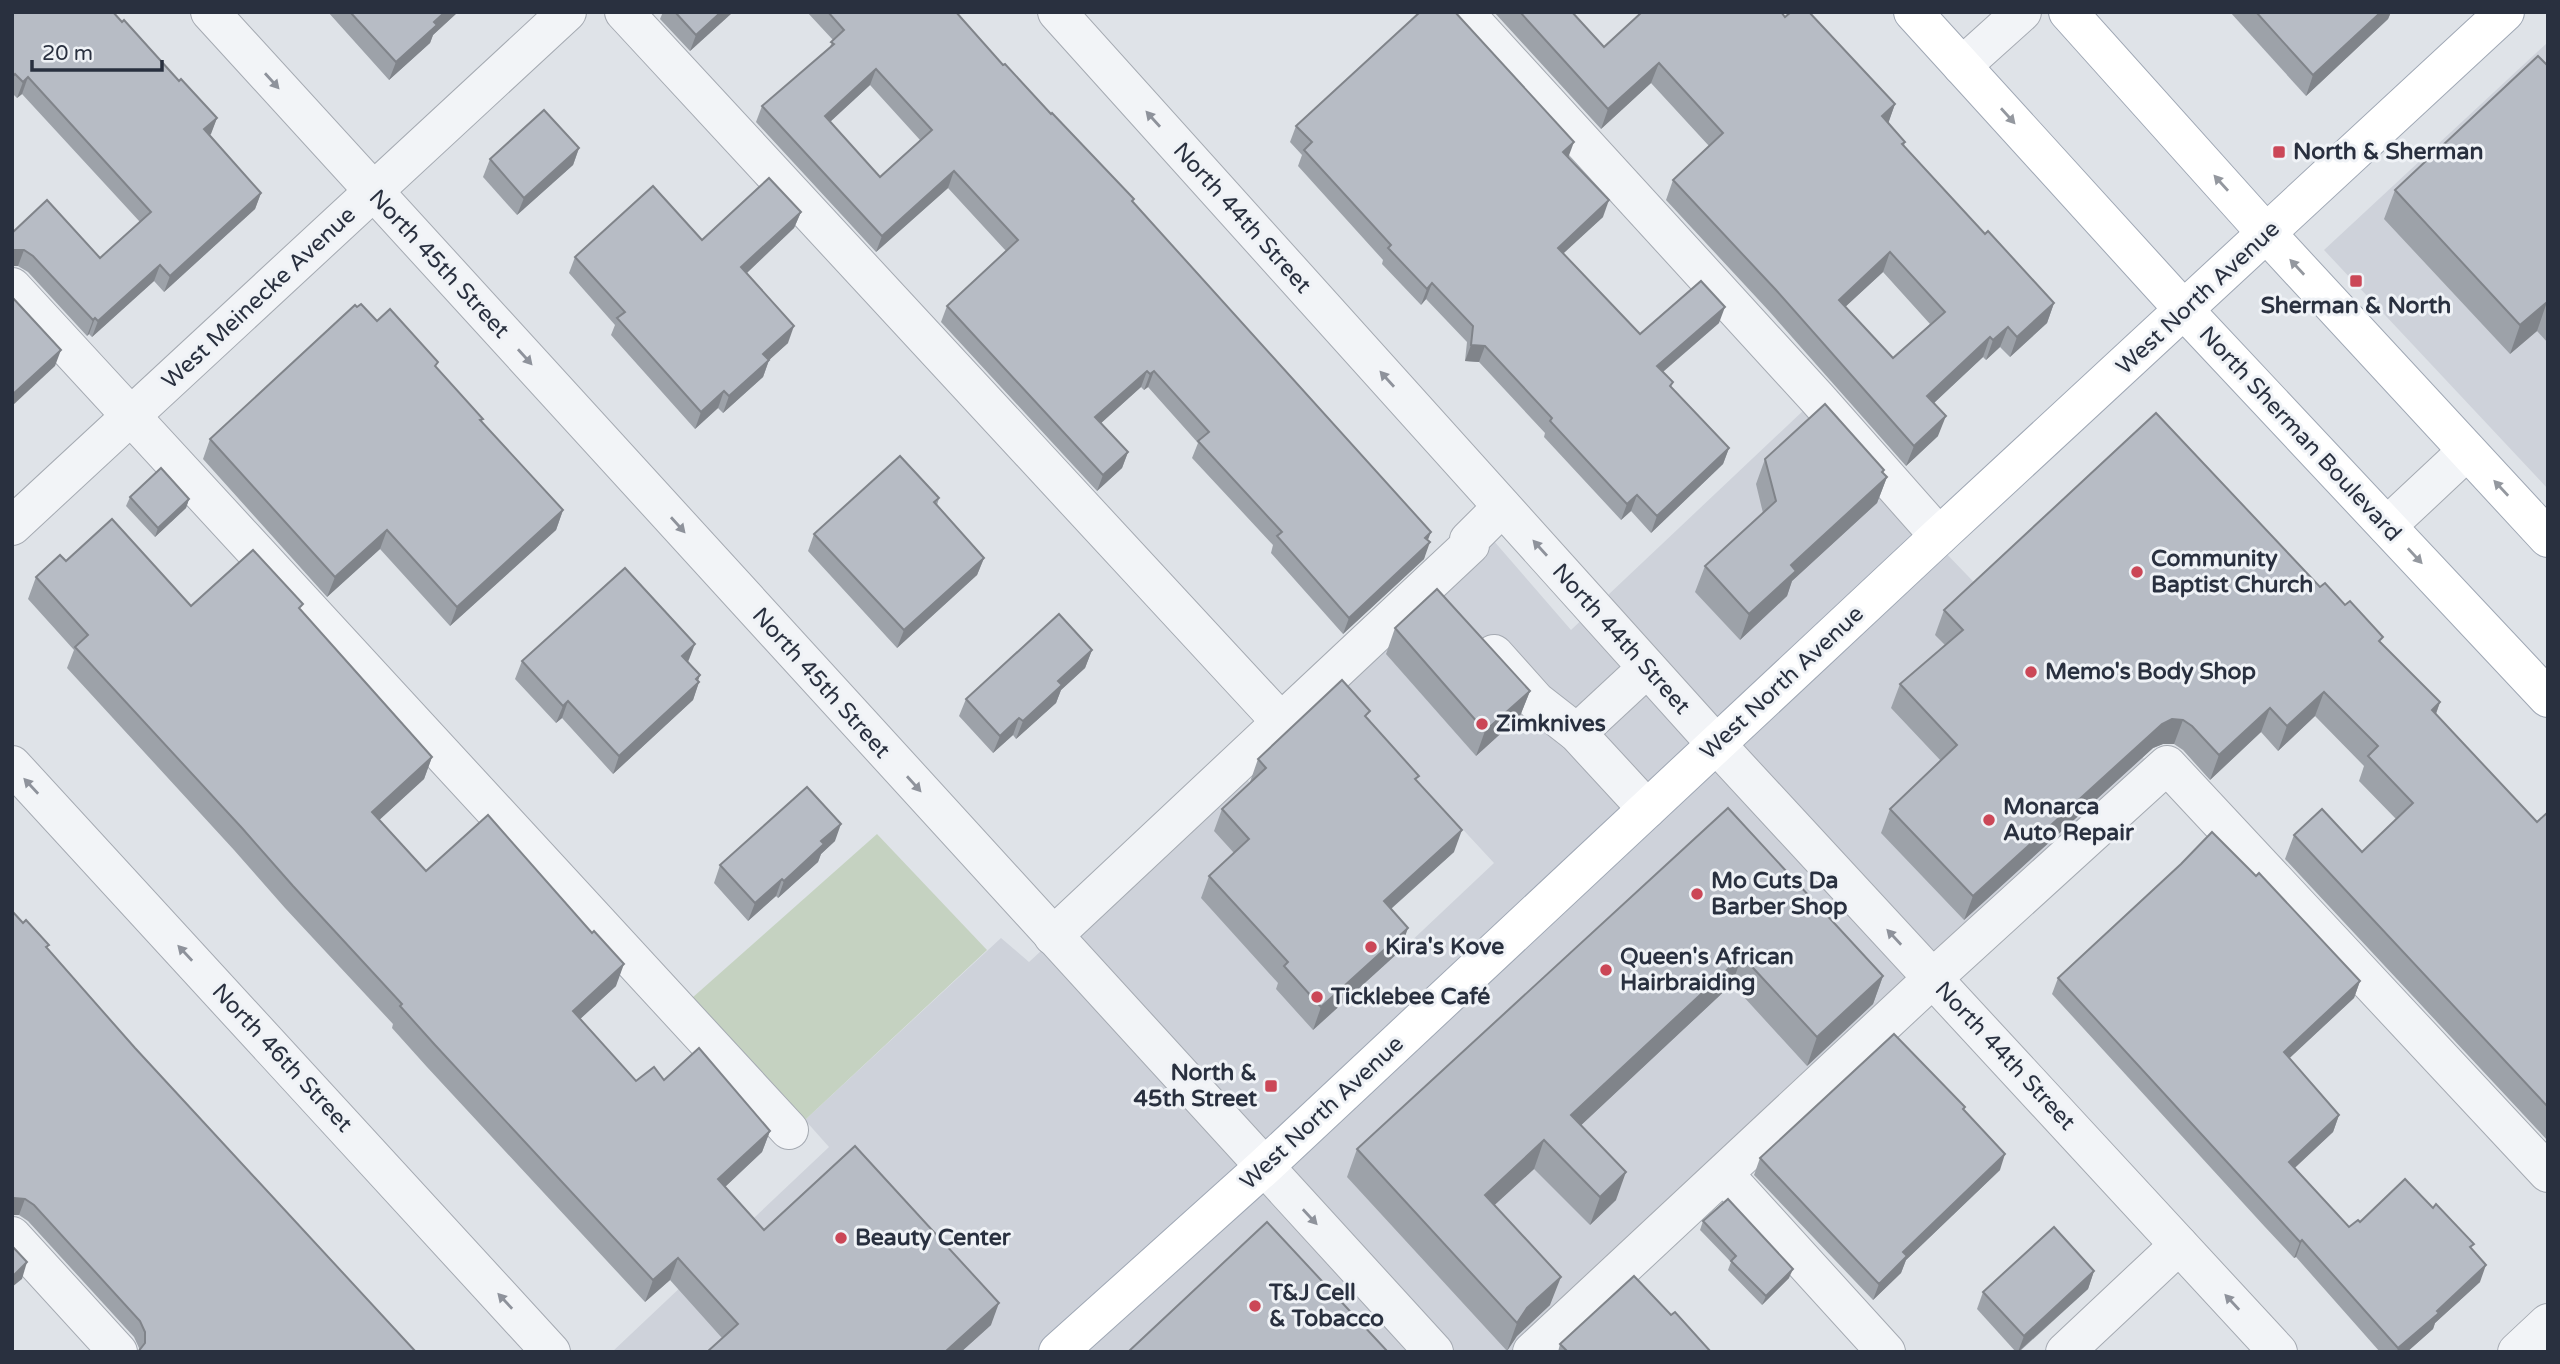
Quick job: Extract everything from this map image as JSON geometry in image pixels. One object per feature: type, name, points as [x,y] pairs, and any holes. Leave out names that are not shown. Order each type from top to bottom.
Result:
[{"type":"main road","name":"North Sherman Boulevard","points":[[1913,12],[2185,310],[2548,698]]},
{"type":"main road","points":[[2068,12],[2267,234],[2548,538]]},
{"type":"main road","name":"West North Avenue","points":[[1058,1352],[1264,1167],[2505,12]]},
{"type":"street","name":"North 45th Street","points":[[210,12],[1434,1352]]},
{"type":"street","name":"West Meinecke Avenue","points":[[12,526],[567,12]]},
{"type":"street","points":[[624,12],[1282,723]]},
{"type":"street","name":"North 44th Street","points":[[1057,12],[1647,668],[2278,1352]]},
{"type":"street","points":[[1464,12],[1817,398],[1939,536]]},
{"type":"street","points":[[1962,66],[2022,12]]},
{"type":"street","points":[[12,287],[789,1130]]},
{"type":"street","points":[[2387,526],[2467,451]]},
{"type":"street","points":[[1053,936],[1470,545],[1469,540],[1502,507]]},
{"type":"street","points":[[1455,612],[1536,701],[1577,733],[1647,809]]},
{"type":"street","points":[[1577,733],[1647,668]]},
{"type":"street","name":"North 46th Street","points":[[12,765],[551,1352]]},
{"type":"street","points":[[1532,1352],[1933,978],[2167,765],[2548,1173]]},
{"type":"street","points":[[1724,1174],[1886,1352]]},
{"type":"street","points":[[12,1236],[118,1352]]},
{"type":"street","points":[[2065,1352],[2179,1245]]},
{"type":"street","points":[[2517,1352],[2548,1323]]},
{"type":"shaded area","points":[[2548,42],[2548,489],[2324,250]]},
{"type":"shaded area","points":[[1806,408],[2151,766],[2098,807],[1511,1352],[612,1352],[829,1147],[805,1120],[1001,938],[1029,962],[1238,770],[1405,947],[1494,863],[1331,687],[1493,540],[1571,630]]},
{"type":"green space","points":[[877,834],[987,950],[805,1120],[692,998]]},
{"type":"building","points":[[12,12],[113,12],[122,22],[124,20],[217,118],[204,129],[261,193],[170,276],[160,265],[98,321],[95,318],[93,320],[33,256],[24,250],[12,250],[12,233],[47,200],[100,258],[151,212],[28,77],[23,82],[15,74],[12,77]]},
{"type":"building","points":[[350,12],[445,12],[434,22],[437,25],[396,62]]},
{"type":"building","points":[[675,12],[721,12],[696,35]]},
{"type":"building","points":[[828,12],[956,12],[1003,65],[1005,64],[1134,199],[1132,201],[1431,532],[1425,538],[1430,542],[1349,618],[1277,536],[1282,532],[1198,441],[1209,432],[1154,371],[1150,374],[1147,371],[1095,417],[1128,452],[1103,475],[947,306],[1018,240],[954,171],[882,236],[762,106],[834,44],[831,42],[844,30]],"holes":[[[876,69],[932,130],[880,177],[825,116]]]},
{"type":"building","points":[[1420,12],[1455,12],[1574,142],[1563,152],[1609,200],[1558,248],[1640,334],[1701,281],[1725,307],[1657,366],[1673,382],[1670,386],[1729,448],[1657,516],[1637,495],[1627,504],[1485,346],[1471,345],[1473,326],[1432,283],[1427,289],[1388,248],[1391,245],[1304,150],[1312,142],[1296,126]]},
{"type":"building","points":[[1520,12],[1572,12],[1604,47],[1642,12],[1781,12],[1785,17],[1791,12],[1809,12],[1895,104],[1882,116],[1905,142],[1902,144],[1985,234],[1988,231],[2054,303],[2017,337],[2008,327],[1993,340],[1990,337],[1927,396],[1946,416],[1914,446],[1776,290],[1673,180],[1723,133],[1659,63],[1608,109]],"holes":[[[1890,252],[1945,312],[1893,358],[1839,300]]]},
{"type":"building","points":[[2256,12],[2381,12],[2313,75]]},
{"type":"building","points":[[2538,56],[2548,66],[2548,303],[2520,325],[2395,190]]},
{"type":"building","points":[[544,110],[579,148],[524,198],[490,159]]},
{"type":"building","points":[[769,178],[801,212],[741,267],[794,326],[763,354],[769,360],[729,396],[724,391],[701,412],[617,318],[625,312],[575,257],[653,186],[702,240]]},
{"type":"building","points":[[12,297],[61,350],[12,395]]},
{"type":"building","points":[[361,304],[377,321],[390,309],[438,362],[435,366],[483,419],[480,420],[563,510],[457,607],[387,530],[335,577],[210,439],[355,305],[357,307]]},
{"type":"building","points":[[1825,404],[1884,470],[1882,472],[1887,477],[1791,565],[1796,571],[1749,614],[1705,566],[1776,501],[1765,459]]},
{"type":"building","points":[[2156,413],[2320,587],[2325,583],[2345,605],[2350,601],[2383,637],[2379,641],[2440,702],[2432,710],[2537,822],[2548,812],[2548,1107],[2294,835],[2322,809],[2362,852],[2413,803],[2368,756],[2378,746],[2324,692],[2287,726],[2270,708],[2219,755],[2183,720],[2172,719],[2162,724],[1973,896],[1890,809],[1957,745],[1900,684],[1963,630],[1944,610]]},
{"type":"building","points":[[900,456],[939,498],[934,502],[984,558],[904,630],[814,534]]},
{"type":"building","points":[[161,468],[189,499],[158,528],[130,497]]},
{"type":"building","points":[[112,519],[191,606],[253,550],[303,604],[299,608],[432,757],[372,812],[426,871],[488,815],[592,933],[594,931],[624,964],[573,1011],[636,1081],[654,1067],[664,1080],[699,1048],[770,1131],[718,1179],[764,1230],[855,1146],[999,1303],[945,1352],[707,1352],[738,1324],[678,1258],[653,1280],[435,1045],[400,1006],[402,1004],[75,647],[88,635],[36,577],[60,555],[66,561]]},
{"type":"building","points":[[625,568],[695,644],[682,656],[700,675],[696,679],[699,682],[619,756],[568,701],[563,706],[522,661]]},
{"type":"building","points":[[1437,589],[1530,691],[1485,731],[1395,628]]},
{"type":"building","points":[[1059,614],[1092,650],[1058,681],[1062,685],[1023,721],[1019,718],[1000,736],[966,699]]},
{"type":"building","points":[[1342,680],[1370,711],[1365,716],[1419,776],[1415,779],[1462,830],[1384,901],[1408,928],[1321,1007],[1284,966],[1288,962],[1209,876],[1249,839],[1222,809],[1266,768],[1258,759]]},
{"type":"building","points":[[807,787],[841,824],[821,841],[824,844],[784,881],[782,879],[755,903],[720,865]]},
{"type":"building","points":[[1728,808],[1883,976],[1817,1037],[1742,956],[1571,1115],[1626,1172],[1600,1197],[1544,1140],[1485,1195],[1561,1277],[1527,1308],[1517,1323],[1357,1149]]},
{"type":"building","points":[[2212,832],[2256,876],[2259,873],[2360,981],[2284,1052],[2339,1115],[2289,1162],[2349,1227],[2358,1220],[2360,1222],[2405,1179],[2433,1208],[2436,1204],[2474,1244],[2470,1247],[2486,1265],[2437,1311],[2439,1313],[2398,1348],[2302,1240],[2300,1242],[2058,978]]},
{"type":"building","points":[[12,911],[23,923],[26,920],[49,945],[46,947],[135,1048],[416,1352],[138,1352],[145,1343],[145,1332],[140,1321],[34,1205],[25,1199],[12,1199]]},
{"type":"building","points":[[1894,1034],[1965,1107],[1963,1109],[2005,1154],[1903,1252],[1907,1256],[1879,1284],[1760,1158]]},
{"type":"building","points":[[1728,1199],[1793,1269],[1766,1296],[1731,1261],[1736,1256],[1703,1221]]},
{"type":"building","points":[[1267,1222],[1388,1352],[1128,1352]]},
{"type":"building","points":[[2054,1227],[2094,1271],[2024,1336],[1983,1292]]},
{"type":"building","points":[[12,1246],[27,1262],[12,1277]]},
{"type":"building","points":[[1634,1276],[1671,1315],[1675,1312],[1711,1352],[1568,1352],[1560,1344]]},
{"type":"place","name":"North & Sherman","points":[[2279,152]]},
{"type":"place","name":"Sherman & North","points":[[2356,281]]},
{"type":"place","name":"Community Baptist Church","points":[[2137,572]]},
{"type":"place","name":"Memo's Body Shop","points":[[2031,672]]},
{"type":"place","name":"Zimknives","points":[[1482,724]]},
{"type":"place","name":"Monarca Auto Repair","points":[[1989,820]]},
{"type":"place","name":"Mo Cuts Da Barber Shop","points":[[1697,894]]},
{"type":"place","name":"Kira's Kove","points":[[1371,947]]},
{"type":"place","name":"Queen's African Hairbraiding","points":[[1606,970]]},
{"type":"place","name":"Ticklebee Café","points":[[1317,997]]},
{"type":"place","name":"North & 45th Street","points":[[1271,1086]]},
{"type":"place","name":"Beauty Center","points":[[841,1238]]},
{"type":"place","name":"T&J Cell & Tobacco","points":[[1255,1306]]}]
